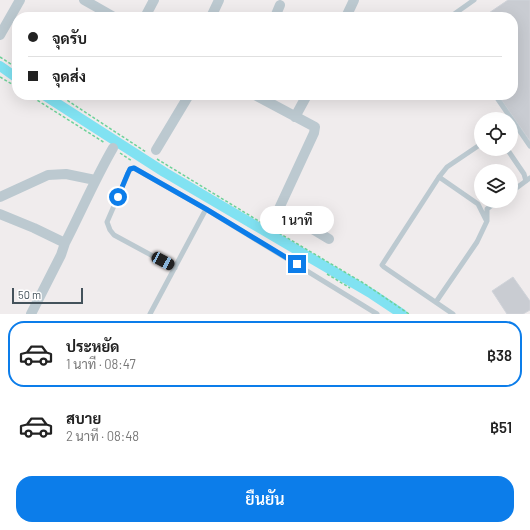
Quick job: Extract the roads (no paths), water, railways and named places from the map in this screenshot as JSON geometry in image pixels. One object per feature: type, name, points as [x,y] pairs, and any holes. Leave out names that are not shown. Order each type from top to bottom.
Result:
[{"type":"street","points":[[13,12],[20,0]]},
{"type":"street","points":[[84,0],[95,2],[108,12]]},
{"type":"street","points":[[148,12],[154,0]]},
{"type":"street","points":[[213,12],[219,0]]},
{"type":"street","points":[[348,12],[354,0]]},
{"type":"street","points":[[276,12],[280,5]]},
{"type":"street","points":[[0,35],[12,14]]},
{"type":"street","points":[[156,150],[186,100]]},
{"type":"street","points":[[264,100],[315,127],[314,133],[270,228]]},
{"type":"street","points":[[295,117],[304,100]]},
{"type":"street","points":[[31,314],[85,205],[95,180],[113,148]]},
{"type":"street","points":[[0,197],[48,175],[66,174],[95,180]]},
{"type":"street","points":[[279,209],[330,239]]},
{"type":"street","points":[[0,214],[65,243]]},
{"type":"lane","points":[[457,12],[474,0]]},
{"type":"lane","points":[[498,100],[530,146]]},
{"type":"lane","points":[[453,314],[382,265],[439,177],[447,167],[474,149]]},
{"type":"lane","points":[[512,156],[528,180],[518,187]]},
{"type":"lane","points":[[175,268],[114,235],[108,227],[108,222],[130,169],[134,168],[206,209],[377,314]]},
{"type":"lane","points":[[439,177],[478,204],[487,221]]},
{"type":"lane","points":[[436,302],[476,242],[487,221],[488,208]]},
{"type":"lane","points":[[150,314],[206,209]]},
{"type":"waterway","points":[[0,66],[12,74]]},
{"type":"waterway","points":[[52,100],[164,172],[372,294],[402,314]]}]
